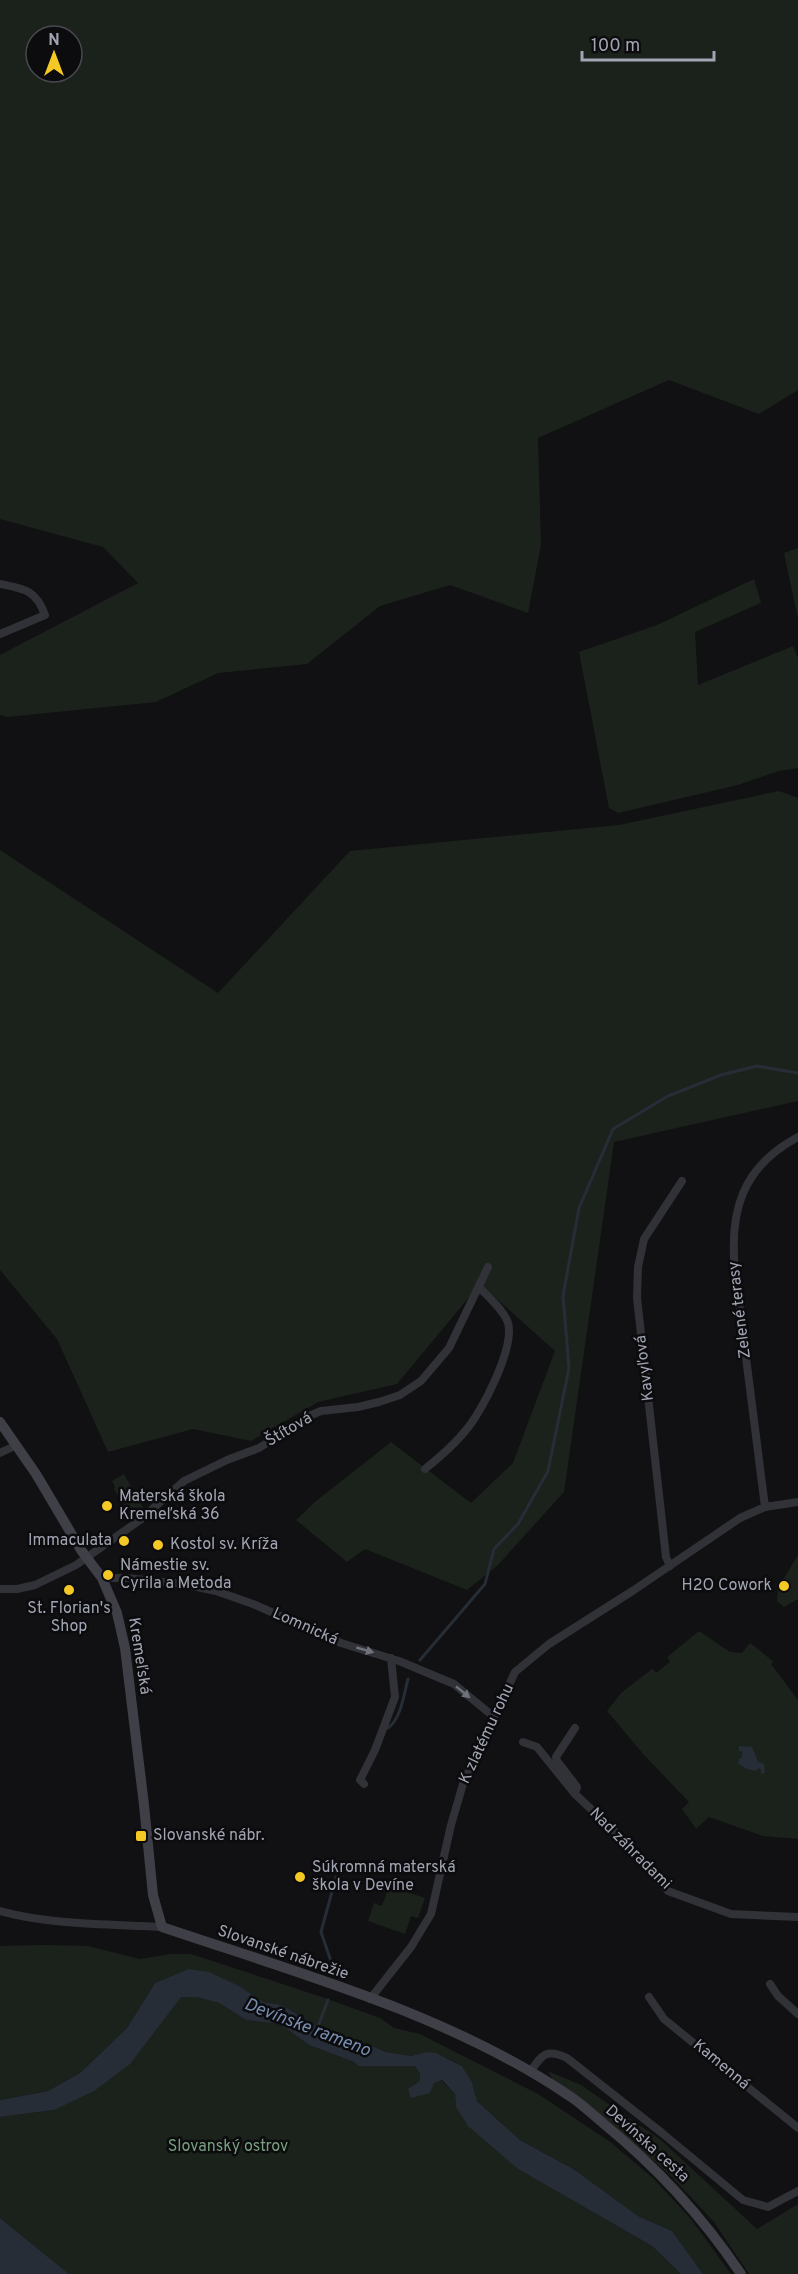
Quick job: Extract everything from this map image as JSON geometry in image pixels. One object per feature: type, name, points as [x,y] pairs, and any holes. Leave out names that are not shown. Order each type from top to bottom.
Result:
[{"type":"street","points":[[0,584],[33,593],[40,602],[45,615],[0,634]]},
{"type":"street","name":"Zelené terasy","points":[[765,1508],[735,1271],[733,1232],[740,1198],[751,1177],[783,1145],[798,1137]]},
{"type":"street","name":"Kavyľová","points":[[670,1566],[665,1548],[636,1298],[644,1239],[682,1181]]},
{"type":"street","name":"Štítová","points":[[0,1589],[17,1589],[35,1585],[76,1564],[140,1520],[189,1478],[259,1448],[309,1416],[321,1411],[358,1407],[400,1395],[421,1381],[449,1348],[488,1267]]},
{"type":"street","points":[[426,1469],[468,1428],[504,1360],[509,1328],[507,1320],[479,1287]]},
{"type":"street","name":"Kremeľská","points":[[0,1422],[17,1445],[86,1557],[102,1578],[117,1614],[125,1648],[153,1895],[162,1927]]},
{"type":"street","points":[[0,1453],[17,1445]]},
{"type":"street","name":"K zlatému rohu","points":[[370,1999],[411,1947],[431,1914],[451,1825],[463,1784],[515,1672],[549,1644],[740,1518],[765,1508],[798,1502]]},
{"type":"street","name":"Lomnická","points":[[102,1578],[183,1584],[216,1591],[253,1604],[340,1643],[392,1658],[454,1684],[494,1717]]},
{"type":"street","points":[[364,1784],[360,1780],[375,1750],[395,1697],[392,1658]]},
{"type":"street","points":[[575,1728],[556,1757],[577,1787],[575,1794]]},
{"type":"street","name":"Nad záhradami","points":[[523,1742],[537,1747],[575,1794],[626,1842],[641,1862],[669,1891],[731,1914],[798,1917]]},
{"type":"street","name":"Slovanské nábrežie","points":[[0,1911],[61,1921],[162,1927],[412,2014],[541,2079]]},
{"type":"street","points":[[771,1984],[778,1996],[798,2014]]},
{"type":"street","name":"Kamenná","points":[[649,1997],[664,2019],[798,2128]]},
{"type":"street","points":[[530,2072],[543,2055],[555,2052],[567,2058],[743,2200],[768,2207],[798,2192]]},
{"type":"street","name":"Devínska cesta","points":[[541,2079],[569,2095],[653,2165],[681,2195],[741,2274]]},
{"type":"green space","points":[[0,0],[798,0],[798,390],[759,414],[669,380],[538,438],[541,545],[528,613],[450,585],[380,606],[307,664],[218,673],[156,702],[7,717],[0,715],[0,655],[138,583],[103,547],[0,519]]},
{"type":"green space","points":[[798,548],[798,619],[784,553]]},
{"type":"green space","points":[[754,579],[761,603],[695,632],[698,685],[793,646],[798,658],[798,768],[779,771],[738,785],[618,813],[609,808],[579,652],[657,625]]},
{"type":"green space","points":[[779,791],[798,798],[798,1101],[614,1142],[564,1492],[497,1566],[467,1590],[365,1549],[347,1562],[296,1520],[316,1501],[391,1442],[471,1503],[513,1463],[555,1351],[480,1284],[397,1384],[318,1402],[251,1441],[193,1429],[108,1452],[57,1339],[0,1270],[0,850],[218,993],[350,851],[619,825]]},
{"type":"green space","points":[[124,1474],[145,1511],[134,1521],[114,1489],[112,1481]]},
{"type":"green space","points":[[798,1555],[798,1599],[784,1607],[777,1601],[778,1588]]},
{"type":"green space","points":[[699,1631],[730,1652],[742,1653],[750,1643],[774,1662],[771,1664],[798,1700],[798,1839],[763,1836],[709,1817],[696,1829],[682,1809],[689,1802],[644,1755],[607,1711],[621,1693],[652,1669],[656,1673],[670,1662],[667,1657]]},
{"type":"green space","points":[[389,1886],[425,1898],[418,1918],[411,1916],[405,1934],[368,1921],[374,1903],[382,1906]]},
{"type":"green space","points":[[0,1946],[88,1946],[140,1959],[171,1954],[191,1954],[380,2018],[394,2028],[420,2034],[538,2094],[609,2141],[653,2178],[691,2219],[731,2274],[703,2274],[672,2231],[638,2216],[575,2170],[520,2140],[477,2101],[472,2082],[462,2066],[450,2059],[427,2052],[411,2056],[386,2052],[372,2046],[355,2045],[317,2027],[282,2005],[263,2002],[241,1987],[188,1969],[155,1983],[127,2028],[80,2073],[48,2091],[0,2100]]},
{"type":"green space","name":"Slovanský ostrov","points":[[181,1996],[219,2003],[246,2020],[280,2024],[309,2045],[354,2062],[358,2066],[415,2066],[420,2074],[420,2081],[409,2089],[418,2095],[429,2093],[434,2083],[441,2080],[455,2094],[456,2107],[518,2169],[652,2246],[681,2274],[69,2274],[0,2218],[0,2117],[54,2110],[156,2026]]},
{"type":"green space","points":[[548,2071],[581,2085],[661,2140],[757,2229],[798,2204],[798,2274],[749,2274],[714,2222],[669,2174],[589,2105],[554,2082]]},
{"type":"water","points":[[739,1746],[752,1747],[758,1762],[764,1764],[765,1773],[761,1774],[759,1768],[755,1771],[738,1763],[742,1758]]},
{"type":"water","name":"Devínske rameno","points":[[188,1969],[209,1972],[241,1987],[263,2002],[282,2005],[317,2027],[355,2045],[372,2046],[386,2052],[411,2056],[427,2052],[436,2053],[462,2066],[472,2082],[477,2101],[520,2140],[575,2170],[638,2216],[672,2231],[703,2274],[681,2274],[652,2246],[518,2169],[468,2126],[456,2107],[455,2094],[442,2080],[434,2083],[430,2093],[411,2098],[408,2089],[420,2081],[420,2074],[415,2066],[358,2066],[354,2062],[309,2045],[280,2024],[246,2020],[219,2003],[196,1997],[181,1997],[130,2064],[94,2091],[54,2110],[0,2117],[0,2100],[48,2091],[80,2073],[127,2028],[155,1983]]},
{"type":"water","points":[[0,2218],[69,2274],[0,2274]]},
{"type":"waterway","points":[[420,1660],[485,1584],[494,1549],[518,1524],[548,1471],[569,1368],[563,1296],[579,1208],[613,1129],[668,1096],[721,1075],[757,1066],[798,1073]]},
{"type":"waterway","points":[[388,1728],[399,1712],[408,1679]]},
{"type":"waterway","points":[[336,1877],[321,1932],[336,1976]]},
{"type":"waterway","name":"Devínske rameno","points":[[317,2029],[328,2000]]},
{"type":"place","name":"Materská škola Kremeľská 36","points":[[107,1506]]},
{"type":"place","name":"Immaculata","points":[[124,1541]]},
{"type":"place","name":"Kostol sv. Kríža","points":[[158,1545]]},
{"type":"place","name":"Námestie sv. Cyrila a Metoda","points":[[108,1575]]},
{"type":"place","name":"H2O Cowork","points":[[784,1586]]},
{"type":"place","name":"St. Florian's Shop","points":[[69,1590]]},
{"type":"place","name":"Slovanské nábr.","points":[[141,1836]]},
{"type":"place","name":"Súkromná materská škola v Devíne","points":[[300,1877]]}]
